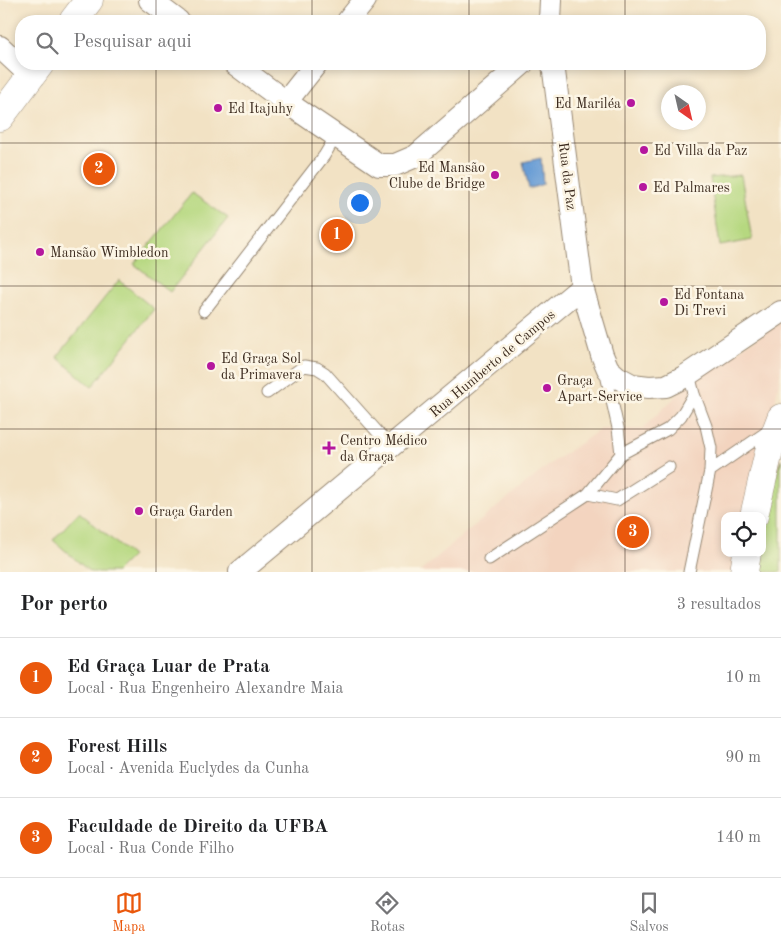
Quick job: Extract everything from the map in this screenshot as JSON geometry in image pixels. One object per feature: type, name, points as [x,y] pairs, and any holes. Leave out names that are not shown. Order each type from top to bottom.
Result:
[{"type":"main road","points":[[78,15],[89,0]]},
{"type":"main road","points":[[0,117],[36,70]]},
{"type":"main road","points":[[755,512],[770,447],[780,421]]},
{"type":"main road","points":[[744,572],[746,557]]},
{"type":"street","points":[[150,0],[170,15]]},
{"type":"street","points":[[353,15],[364,0]]},
{"type":"street","points":[[0,47],[15,57]]},
{"type":"street","points":[[243,70],[286,102],[379,164],[395,165],[416,156],[515,70]]},
{"type":"street","points":[[286,102],[311,70]]},
{"type":"street","name":"Rua da Paz","points":[[554,70],[582,288],[608,369],[617,377],[632,384],[649,388],[689,386],[781,312]]},
{"type":"street","name":"Rua Humberto de Campos","points":[[240,572],[582,288]]},
{"type":"lane","points":[[204,310],[324,156],[336,136]]},
{"type":"lane","points":[[602,355],[618,428],[621,454]]},
{"type":"lane","points":[[267,394],[304,366],[317,368],[325,374],[391,447]]},
{"type":"lane","points":[[489,559],[588,494],[621,454],[668,429],[681,416],[689,386]]},
{"type":"lane","points":[[689,386],[706,426],[711,448],[710,471],[689,572]]},
{"type":"lane","points":[[710,471],[780,421]]},
{"type":"lane","points":[[588,494],[617,500],[670,467]]},
{"type":"shaded area","points":[[781,322],[781,370],[769,435],[749,512],[721,512],[721,557],[739,557],[740,572],[420,572],[553,462],[601,429],[642,429],[691,382]]},
{"type":"green space","points":[[741,175],[752,240],[720,246],[710,178]]},
{"type":"green space","points":[[192,193],[228,218],[170,292],[134,264]]},
{"type":"green space","points":[[119,280],[154,309],[92,387],[57,357]]},
{"type":"green space","points":[[781,459],[781,572],[756,572],[758,557],[766,557],[766,512]]},
{"type":"green space","points":[[79,512],[132,556],[116,572],[90,572],[53,540]]},
{"type":"water","points":[[541,158],[543,184],[529,189],[523,162]]},
{"type":"place","name":"Ed Mariléa","points":[[631,103]]},
{"type":"place","name":"Ed Itajuhy","points":[[218,108]]},
{"type":"place","name":"Ed Villa da Paz","points":[[644,150]]},
{"type":"place","name":"Forest Hills","points":[[99,169]]},
{"type":"place","name":"Ed Mansão Clube de Bridge","points":[[495,175]]},
{"type":"place","name":"Ed Palmares","points":[[643,187]]},
{"type":"place","name":"Ed Graça Luar de Prata","points":[[337,235]]},
{"type":"place","name":"Mansão Wimbledon","points":[[40,252]]},
{"type":"place","name":"Ed Fontana Di Trevi","points":[[664,302]]},
{"type":"place","name":"Ed Graça Sol da Primavera","points":[[211,366]]},
{"type":"place","name":"Graça Apart-Service","points":[[547,388]]},
{"type":"place","name":"Centro Médico da Graça","points":[[329,448]]},
{"type":"place","name":"Graça Garden","points":[[139,511]]},
{"type":"place","name":"Faculdade de Direito da UFBA","points":[[633,532]]}]
